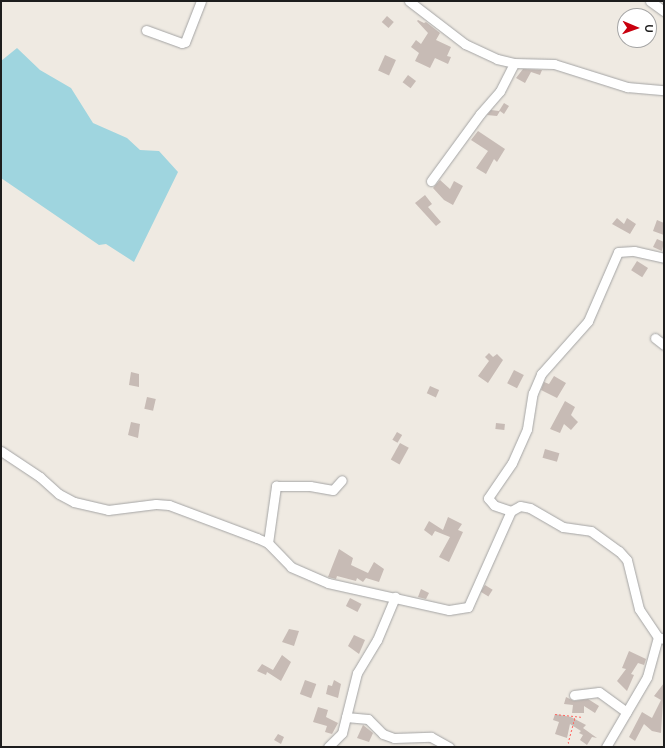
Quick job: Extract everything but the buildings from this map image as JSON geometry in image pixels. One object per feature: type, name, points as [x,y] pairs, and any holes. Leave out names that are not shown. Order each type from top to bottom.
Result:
[{"type":"street","points":[[146,30],[182,44],[185,42],[201,1]]},
{"type":"street","points":[[409,1],[475,49],[514,63],[562,65],[627,87],[664,90]]},
{"type":"street","points":[[650,1],[664,11]]},
{"type":"street","points":[[431,180],[480,114],[500,91],[514,63]]},
{"type":"street","points":[[511,511],[494,505],[488,498],[512,463],[527,430],[534,392],[540,374],[588,321],[618,252],[634,250],[664,258]]},
{"type":"street","points":[[655,338],[664,345]]},
{"type":"street","points":[[1,451],[40,477],[59,494],[74,502],[108,510],[163,504],[229,526],[268,543],[291,566],[328,583],[449,610],[468,607],[511,511],[520,506],[535,509],[562,527],[591,531],[614,546],[627,560],[640,609],[661,638],[647,677],[606,747]]},
{"type":"street","points":[[268,543],[276,486],[310,486],[333,490],[342,480]]},
{"type":"street","points":[[328,747],[342,733],[357,673],[377,640],[396,597]]},
{"type":"street","points":[[574,695],[599,692],[627,712]]},
{"type":"street","points":[[346,717],[368,718],[383,734],[394,738],[431,737],[449,747]]},
{"type":"path","points":[[555,714],[583,717]]},
{"type":"path","points":[[567,747],[575,717]]},
{"type":"water","points":[[17,48],[40,70],[71,88],[93,123],[127,138],[140,150],[159,151],[178,172],[134,262],[106,244],[99,245],[1,178],[1,61]]}]
